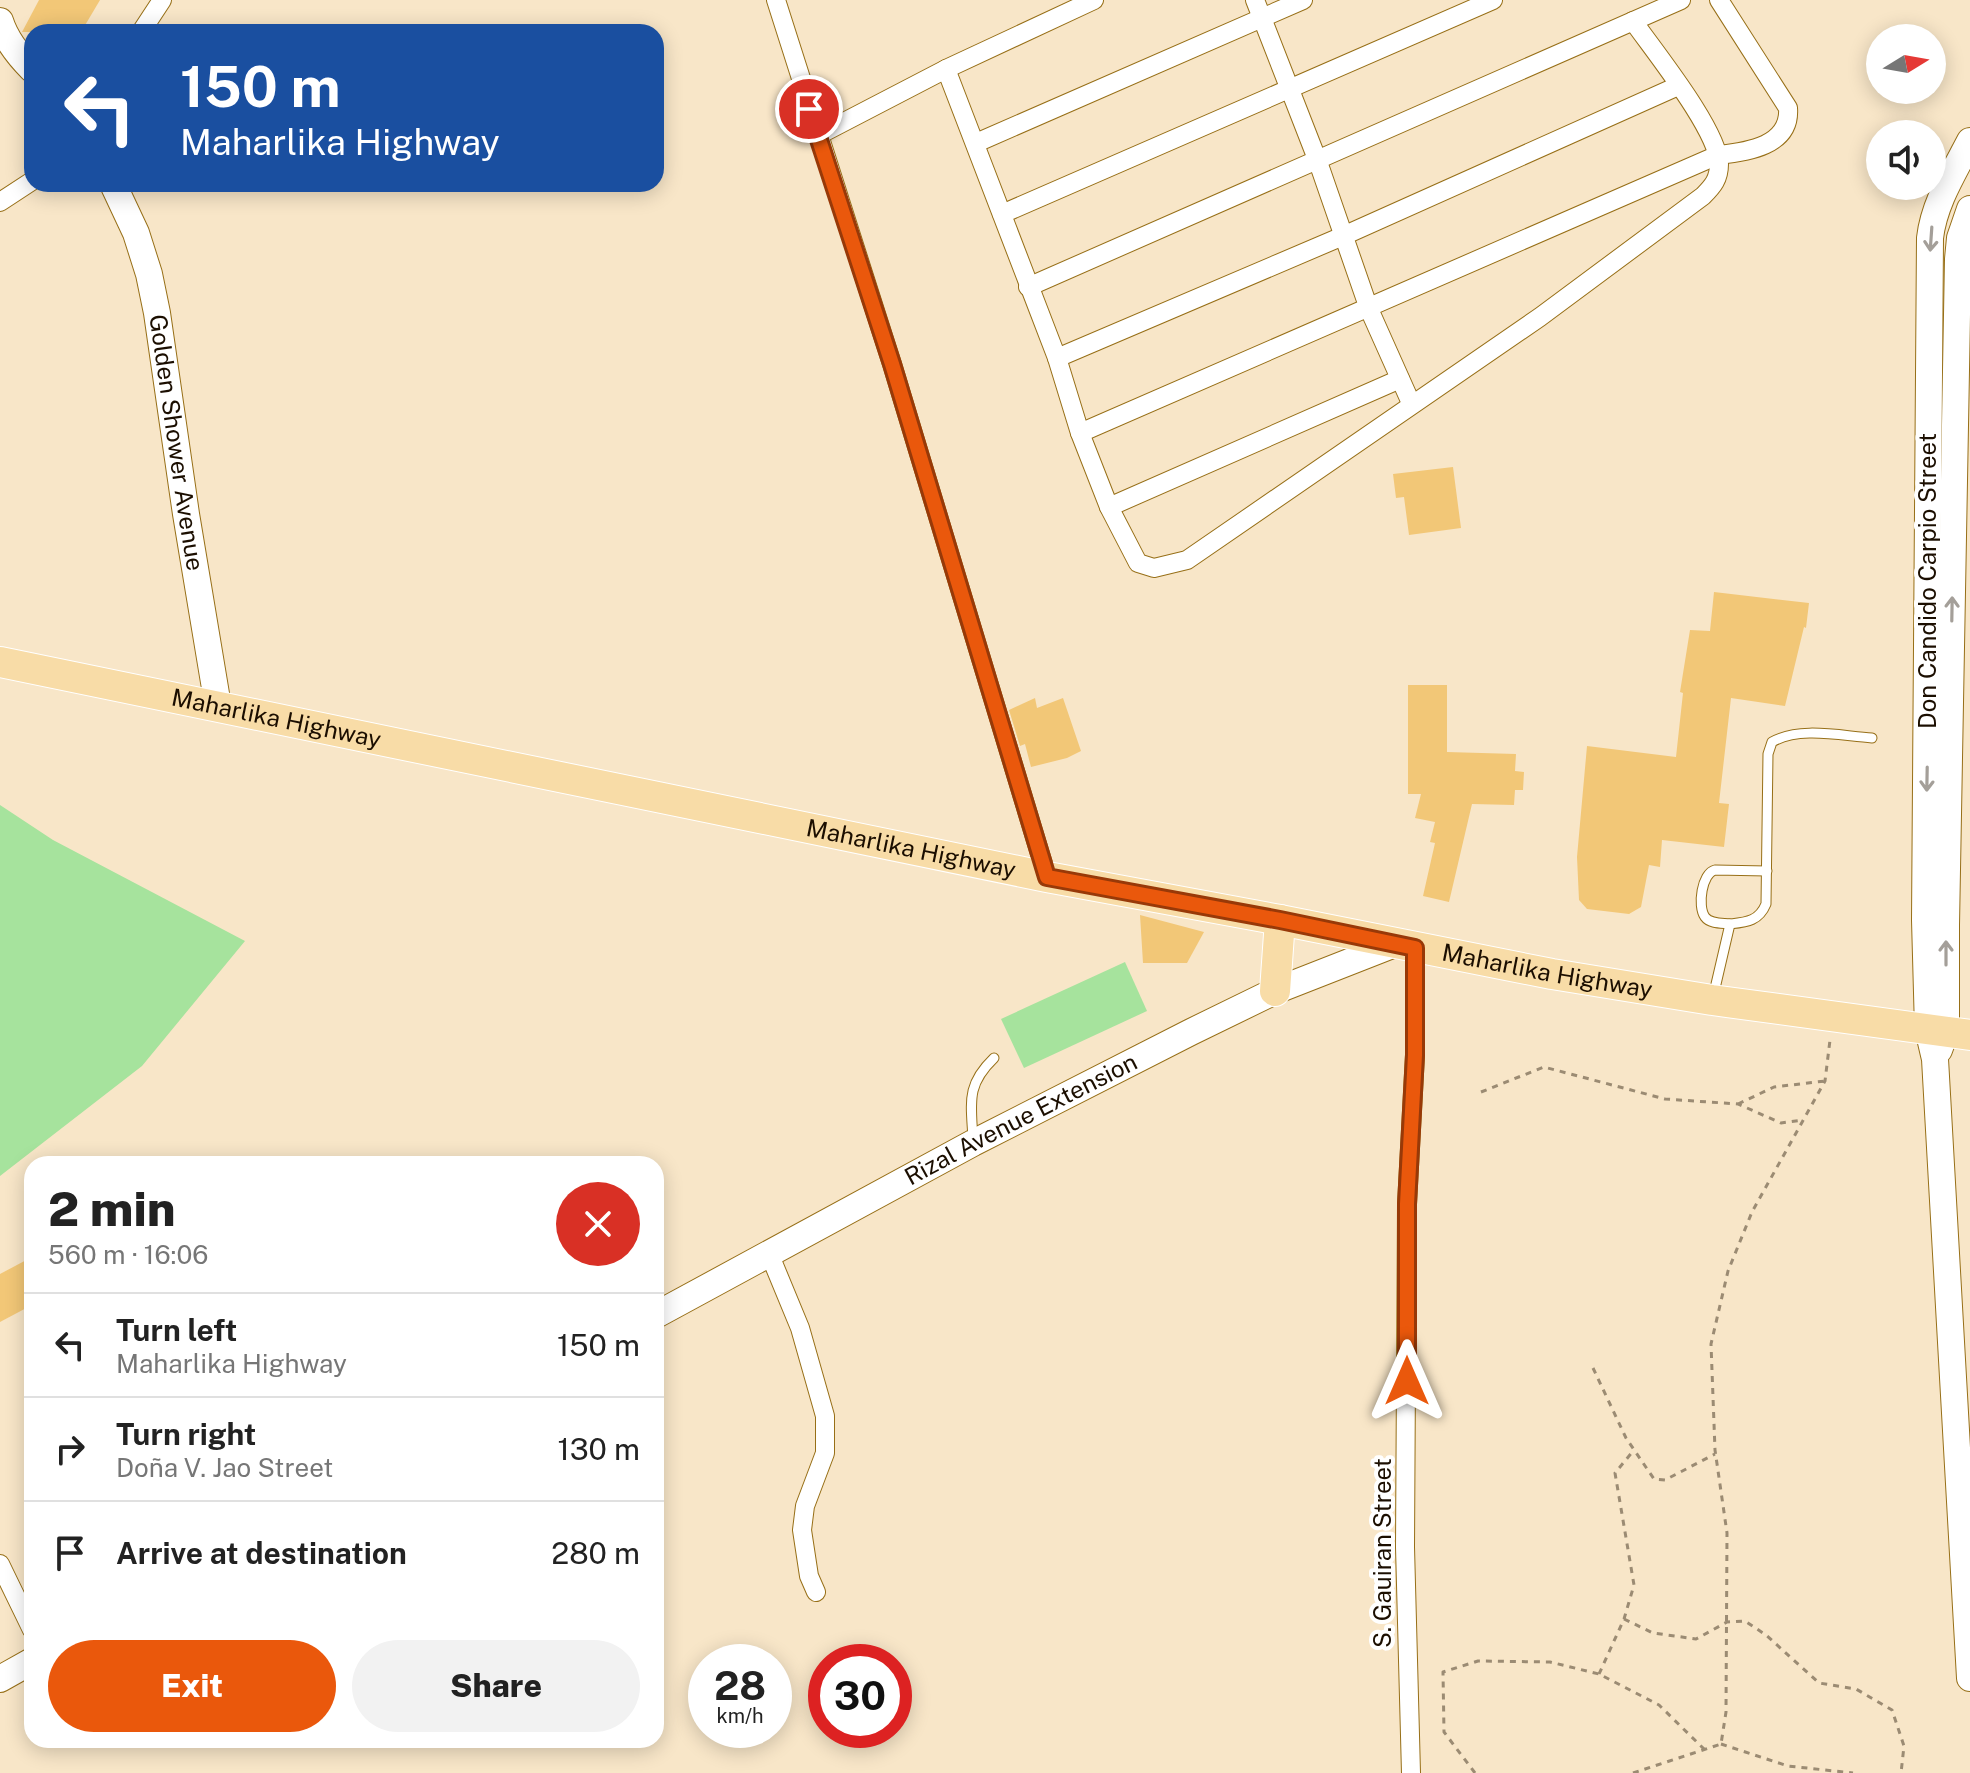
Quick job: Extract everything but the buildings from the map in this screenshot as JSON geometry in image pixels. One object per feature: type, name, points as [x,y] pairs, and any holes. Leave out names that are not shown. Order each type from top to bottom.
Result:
[{"type":"main road","name":"Maharlika Highway","points":[[0,662],[1047,877],[1552,974],[1712,1000],[1948,1032]]},
{"type":"main road","points":[[1275,991],[1280,920]]},
{"type":"street","points":[[146,24],[162,0]]},
{"type":"street","points":[[776,0],[892,364],[1047,877]]},
{"type":"street","points":[[817,136],[946,69],[1094,0]]},
{"type":"street","points":[[976,143],[1258,9],[1303,0]]},
{"type":"street","points":[[1002,214],[1493,0]]},
{"type":"street","points":[[1028,287],[1681,0]]},
{"type":"street","points":[[1080,433],[1718,155],[1757,149],[1770,143],[1789,119],[1788,108],[1719,0]]},
{"type":"street","points":[[1258,9],[1317,159],[1369,309],[1411,403]]},
{"type":"street","points":[[0,21],[4,34],[24,62]]},
{"type":"street","points":[[946,69],[1057,358],[1080,433],[1109,507],[1138,563],[1144,567],[1170,566],[1187,560],[1540,317],[1703,196],[1716,182],[1718,155],[1704,124],[1633,21]]},
{"type":"street","points":[[1057,358],[1343,236],[1678,86]]},
{"type":"street","name":"Don Candido Carpio Street","points":[[1948,1032],[1925,920],[1930,238],[1940,202],[1970,141]]},
{"type":"street","points":[[0,202],[24,186]]},
{"type":"street","name":"Golden Shower Avenue","points":[[117,192],[136,233],[157,313],[218,706]]},
{"type":"street","name":"Don Candido Carpio Street","points":[[1948,1032],[1947,865],[1958,259],[1960,238],[1970,209]]},
{"type":"street","points":[[1109,507],[1400,379]]},
{"type":"street","name":"Rizal Avenue Extension","points":[[664,1311],[973,1143],[1275,991],[1405,946]]},
{"type":"street","name":"S. Gauiran Street","points":[[1405,946],[1415,1055],[1407,1204],[1405,1547],[1411,1773]]},
{"type":"street","points":[[1948,1032],[1935,1059],[1970,1678]]},
{"type":"street","points":[[769,1253],[800,1328],[825,1416],[825,1453],[805,1506],[802,1530],[803,1549],[816,1592]]},
{"type":"street","points":[[0,1564],[24,1614]]},
{"type":"street","points":[[0,1679],[24,1666]]},
{"type":"lane","points":[[1767,871],[1708,872],[1702,908],[1704,916],[1711,922],[1730,924],[1753,920],[1763,912],[1766,904],[1767,871],[1768,754],[1772,742],[1803,733],[1872,738]]},
{"type":"lane","points":[[1712,1000],[1730,924]]},
{"type":"lane","points":[[973,1143],[970,1104],[974,1082],[994,1058]]},
{"type":"path","points":[[1721,1744],[1726,1712],[1727,1533],[1715,1454],[1711,1344],[1728,1271],[1752,1212],[1825,1081],[1834,1016]]},
{"type":"path","points":[[1481,1092],[1544,1067],[1665,1099],[1738,1104],[1781,1123],[1803,1120]]},
{"type":"path","points":[[1738,1104],[1774,1087],[1825,1081]]},
{"type":"path","points":[[1593,1368],[1634,1450],[1654,1479],[1665,1480],[1715,1454]]},
{"type":"path","points":[[1599,1674],[1624,1619],[1634,1585],[1615,1473],[1634,1450]]},
{"type":"path","points":[[1624,1619],[1653,1633],[1696,1639],[1727,1622],[1745,1621],[1766,1635],[1819,1683],[1856,1689],[1892,1710],[1904,1746],[1901,1773]]},
{"type":"path","points":[[1475,1773],[1444,1732],[1443,1672],[1478,1661],[1550,1662],[1599,1674],[1659,1705],[1705,1750]]},
{"type":"path","points":[[1633,1773],[1721,1744],[1788,1766],[1853,1773]]},
{"type":"green space","points":[[0,805],[53,840],[245,941],[142,1066],[0,1176]]},
{"type":"green space","points":[[1125,962],[1147,1011],[1024,1068],[1001,1019]]},
{"type":"route","points":[[809,109],[892,364],[1047,877],[1415,948],[1415,1055],[1407,1204],[1407,1381]]}]
